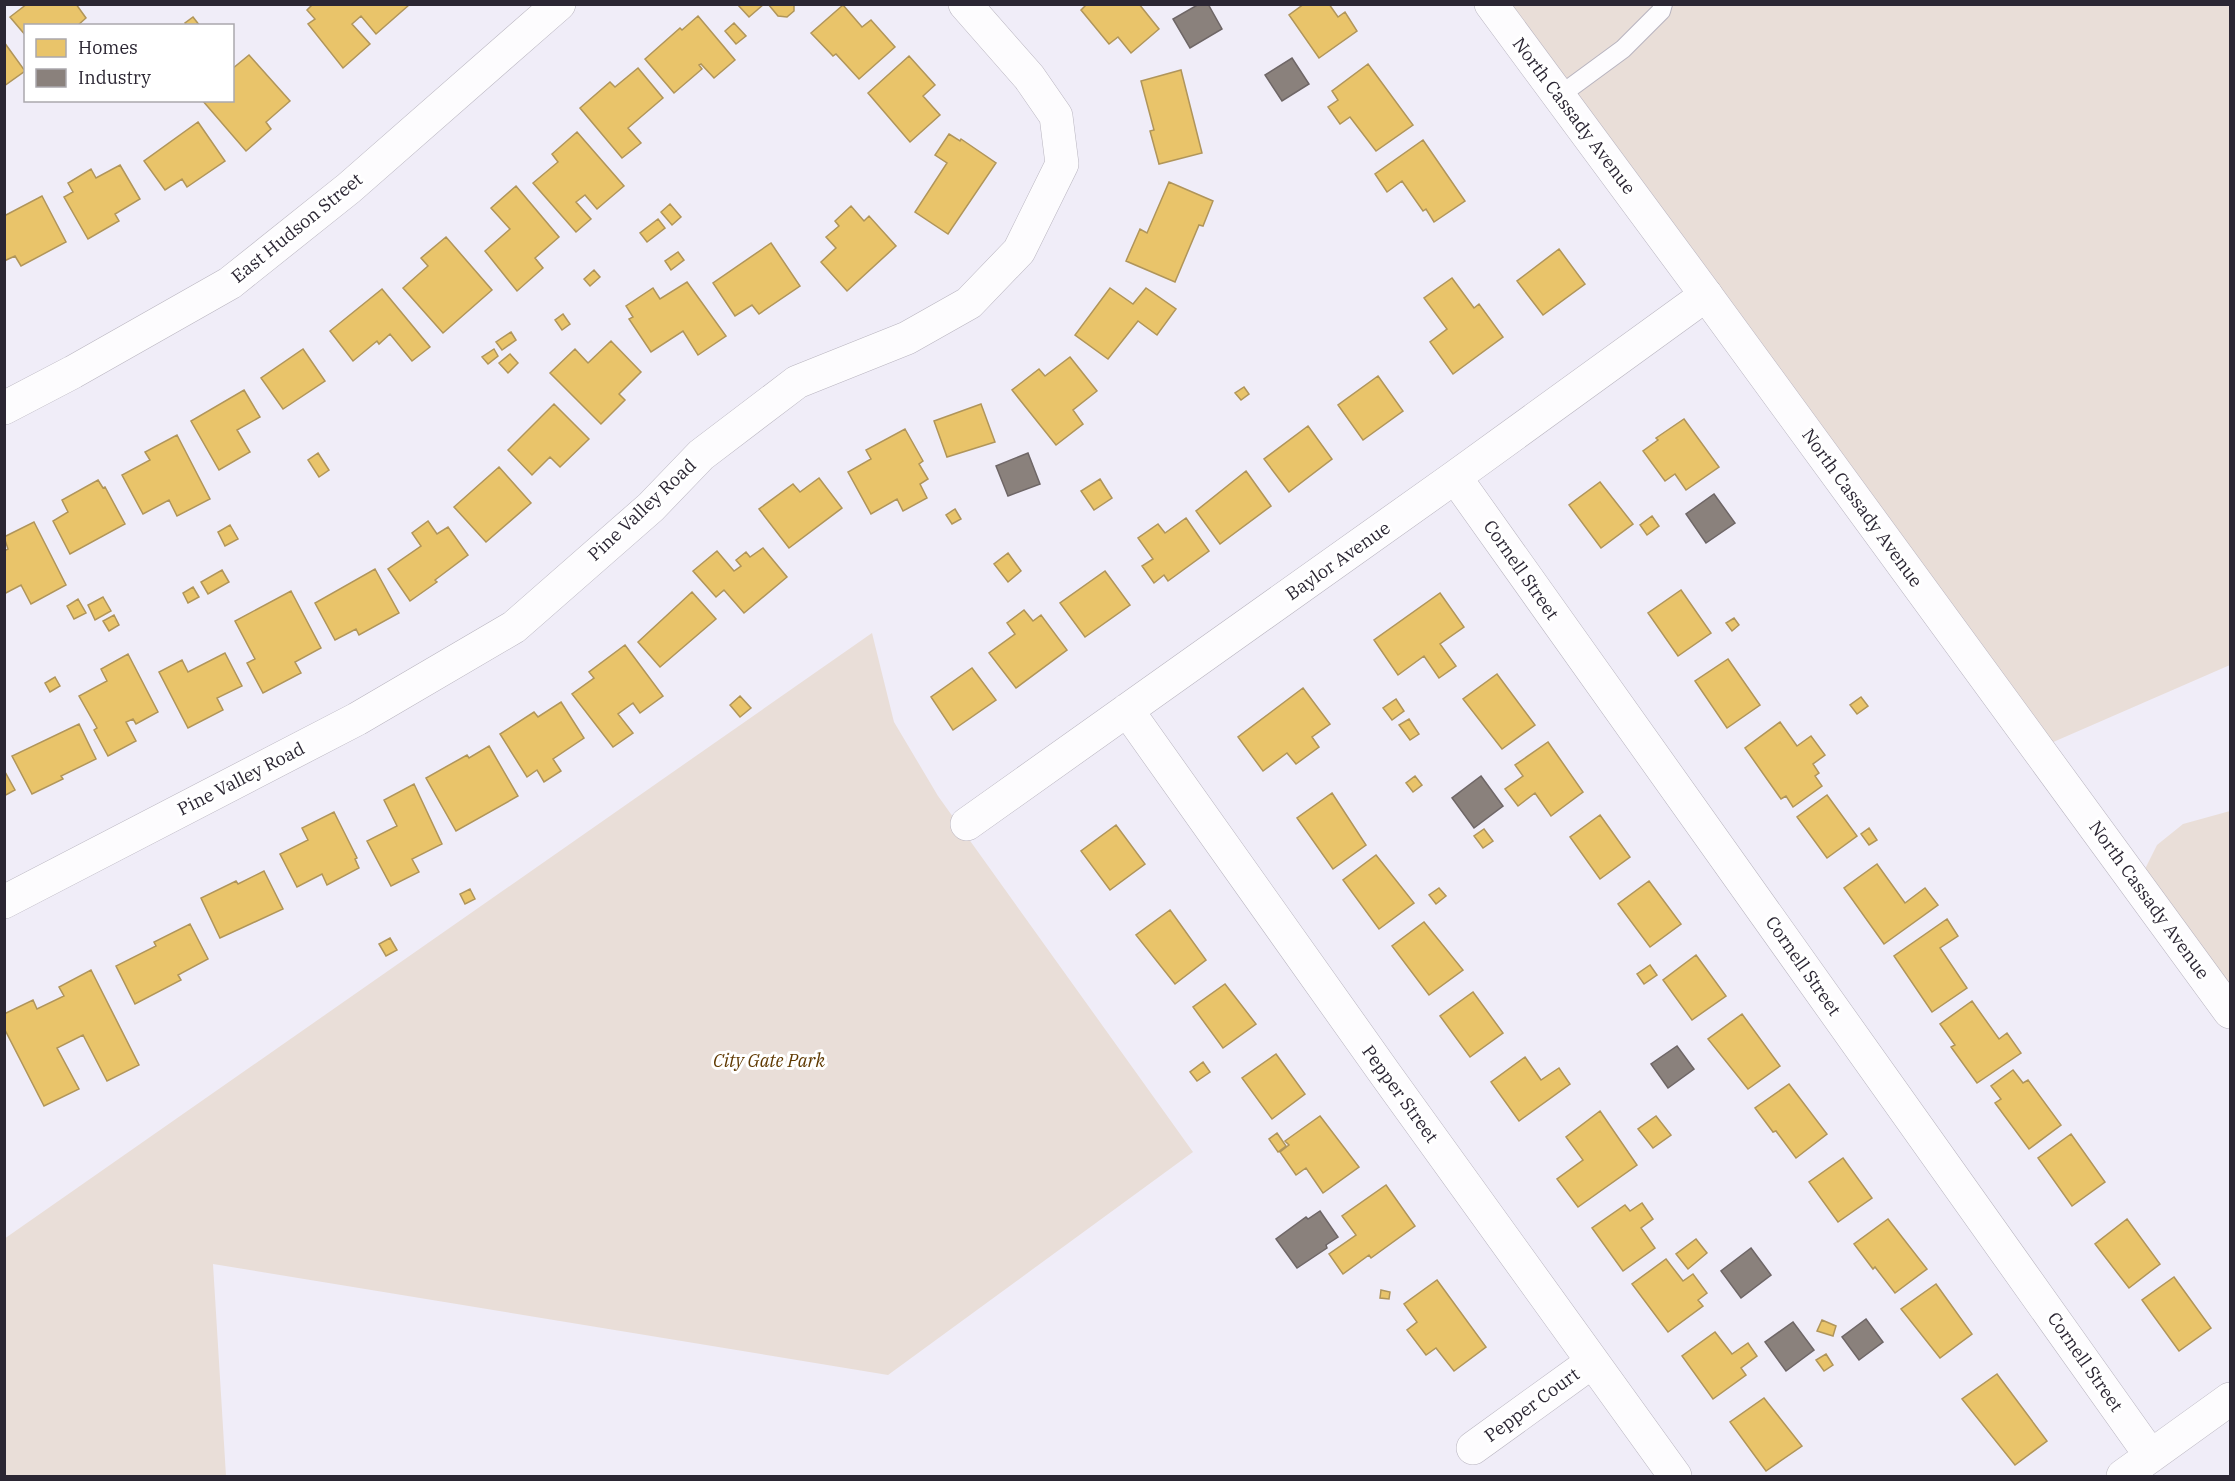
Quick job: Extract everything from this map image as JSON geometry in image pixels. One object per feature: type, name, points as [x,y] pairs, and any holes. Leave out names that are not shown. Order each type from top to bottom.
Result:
[{"type":"street","name":"East Hudson Street","points":[[4,408],[73,372],[230,283],[348,188],[560,4]]},
{"type":"street","name":"Pine Valley Road","points":[[4,902],[357,719],[514,627],[651,507],[701,454],[797,382],[907,338],[969,303],[1019,251],[1062,164],[1056,116],[1029,77],[965,4]]},
{"type":"street","name":"North Cassady Avenue","points":[[1491,4],[2230,1012]]},
{"type":"street","name":"Baylor Avenue","points":[[967,824],[1455,477],[1706,295]]},
{"type":"street","name":"Cornell Street","points":[[1455,477],[2151,1456]]},
{"type":"street","name":"Pepper Street","points":[[1127,710],[1675,1476]]},
{"type":"street","name":"Pepper Court","points":[[1473,1448],[1592,1362]]},
{"type":"street","points":[[2122,1476],[2230,1399]]},
{"type":"lane","points":[[1558,96],[1623,49],[1661,11],[1663,4]]},
{"type":"green space","points":[[1510,5],[2230,5],[2230,665],[2051,743]]},
{"type":"green space","name":"City Gate Park","points":[[872,633],[894,722],[938,796],[1193,1152],[888,1375],[213,1264],[226,1476],[5,1476],[4,1239]]},
{"type":"green space","points":[[2230,811],[2230,986],[2145,869],[2157,845],[2183,824]]},
{"type":"building: Homes","points":[[27,4],[76,4],[86,18],[79,24],[24,24],[24,34],[10,17]]},
{"type":"building: Homes","points":[[313,4],[409,5],[376,34],[361,16],[352,24],[370,44],[343,68],[308,24],[315,19],[307,10]]},
{"type":"building: Homes","points":[[737,4],[764,4],[749,17]]},
{"type":"building: Homes","points":[[768,4],[794,4],[794,11],[787,17],[778,16]]},
{"type":"building: Homes","points":[[1087,4],[1139,4],[1159,29],[1131,53],[1118,37],[1109,44],[1081,10]]},
{"type":"building: Homes","points":[[1304,4],[1329,4],[1338,17],[1345,12],[1357,31],[1319,58],[1289,15]]},
{"type":"building: Homes","points":[[843,5],[862,27],[871,20],[895,47],[859,79],[836,54],[833,56],[811,33]]},
{"type":"building: Homes","points":[[698,16],[735,60],[714,78],[701,64],[699,65],[702,69],[674,93],[645,59],[680,28],[682,30]]},
{"type":"building: Homes","points":[[193,17],[198,24],[186,24]]},
{"type":"building: Homes","points":[[734,23],[746,36],[736,44],[725,31]]},
{"type":"building: Homes","points":[[4,42],[24,72],[4,86]]},
{"type":"building: Homes","points":[[249,55],[290,101],[266,122],[271,129],[246,151],[204,102],[234,102],[234,67]]},
{"type":"building: Homes","points":[[909,56],[935,85],[923,96],[940,115],[910,142],[868,93]]},
{"type":"building: Homes","points":[[1368,64],[1413,125],[1376,151],[1350,117],[1340,124],[1328,107],[1338,100],[1332,91]]},
{"type":"building: Homes","points":[[638,68],[663,98],[628,128],[641,143],[622,158],[580,108],[610,82],[615,87]]},
{"type":"building: Homes","points":[[1181,70],[1202,153],[1159,164],[1150,131],[1154,130],[1141,81]]},
{"type":"building: Homes","points":[[198,122],[225,161],[187,187],[182,179],[165,190],[144,161]]},
{"type":"building: Homes","points":[[577,132],[624,186],[597,209],[585,195],[576,202],[591,219],[576,232],[533,183],[558,162],[552,154]]},
{"type":"building: Homes","points":[[949,134],[960,141],[961,139],[996,163],[948,234],[915,212],[947,163],[935,155]]},
{"type":"building: Homes","points":[[1423,140],[1465,201],[1434,222],[1426,209],[1423,211],[1402,181],[1387,192],[1375,174]]},
{"type":"building: Homes","points":[[120,165],[140,199],[115,214],[119,221],[88,239],[64,197],[73,192],[68,183],[91,169],[96,178]]},
{"type":"building: Homes","points":[[1169,182],[1213,201],[1203,226],[1199,225],[1175,282],[1126,261],[1140,229],[1147,233]]},
{"type":"building: Homes","points":[[516,186],[559,237],[535,258],[543,268],[517,291],[485,251],[510,229],[491,208]]},
{"type":"building: Homes","points":[[42,196],[66,242],[21,266],[15,256],[4,261],[4,216]]},
{"type":"building: Homes","points":[[670,204],[681,217],[672,225],[661,212]]},
{"type":"building: Homes","points":[[851,206],[864,221],[869,216],[896,246],[847,291],[821,262],[836,248],[826,237],[839,226],[835,221]]},
{"type":"building: Homes","points":[[658,219],[665,228],[647,242],[640,233]]},
{"type":"building: Homes","points":[[446,237],[492,290],[443,333],[403,288],[428,266],[421,258]]},
{"type":"building: Homes","points":[[771,243],[800,286],[759,314],[752,305],[735,316],[713,283]]},
{"type":"building: Homes","points":[[1559,249],[1585,284],[1543,315],[1517,281]]},
{"type":"building: Homes","points":[[678,252],[684,260],[671,270],[665,261]]},
{"type":"building: Homes","points":[[594,270],[600,277],[590,286],[584,279]]},
{"type":"building: Homes","points":[[1452,278],[1474,308],[1479,304],[1503,337],[1453,374],[1430,342],[1447,329],[1424,298]]},
{"type":"building: Homes","points":[[687,282],[726,336],[698,355],[683,331],[651,352],[629,319],[633,317],[626,306],[653,288],[660,299]]},
{"type":"building: Homes","points":[[1110,288],[1133,304],[1146,288],[1176,309],[1157,335],[1138,321],[1108,359],[1075,335]]},
{"type":"building: Homes","points":[[382,289],[430,347],[412,361],[390,334],[379,344],[377,341],[353,361],[330,331]]},
{"type":"building: Homes","points":[[563,314],[570,324],[562,330],[555,320]]},
{"type":"building: Homes","points":[[511,332],[516,340],[502,350],[496,342]]},
{"type":"building: Homes","points":[[611,341],[641,372],[619,394],[625,400],[601,424],[550,373],[575,349],[588,363]]},
{"type":"building: Homes","points":[[303,349],[325,381],[283,409],[261,378]]},
{"type":"building: Homes","points":[[494,349],[498,356],[488,364],[482,357]]},
{"type":"building: Homes","points":[[510,354],[518,363],[508,373],[499,363]]},
{"type":"building: Homes","points":[[1070,357],[1097,391],[1073,410],[1083,424],[1056,445],[1012,390],[1039,369],[1045,376]]},
{"type":"building: Homes","points":[[1378,376],[1403,411],[1363,440],[1338,405]]},
{"type":"building: Homes","points":[[1244,387],[1249,394],[1241,400],[1235,393]]},
{"type":"building: Homes","points":[[244,390],[260,417],[237,430],[250,452],[219,470],[191,421]]},
{"type":"building: Homes","points":[[554,404],[589,439],[560,467],[550,457],[532,475],[508,450]]},
{"type":"building: Homes","points":[[981,404],[995,442],[947,457],[934,421]]},
{"type":"building: Homes","points":[[1684,419],[1719,467],[1686,490],[1675,474],[1665,481],[1643,451],[1658,440],[1656,438]]},
{"type":"building: Homes","points":[[1308,426],[1332,459],[1289,492],[1264,459]]},
{"type":"building: Homes","points":[[905,429],[923,461],[919,464],[928,479],[920,484],[927,498],[903,511],[897,499],[871,514],[848,472],[871,459],[866,450]]},
{"type":"building: Homes","points":[[177,435],[210,499],[177,516],[169,500],[143,514],[122,475],[150,460],[145,452]]},
{"type":"building: Homes","points":[[318,453],[329,470],[319,477],[308,460]]},
{"type":"building: Homes","points":[[499,467],[531,503],[486,542],[454,507]]},
{"type":"building: Homes","points":[[1246,471],[1271,506],[1220,544],[1196,511]]},
{"type":"building: Homes","points":[[819,478],[842,508],[789,548],[759,509],[793,484],[800,492]]},
{"type":"building: Homes","points":[[1100,479],[1112,498],[1094,510],[1081,491]]},
{"type":"building: Homes","points":[[98,480],[103,488],[105,487],[125,524],[70,554],[53,521],[68,512],[62,500]]},
{"type":"building: Homes","points":[[1600,482],[1633,524],[1601,548],[1569,505]]},
{"type":"building: Homes","points":[[955,509],[961,519],[952,524],[946,515]]},
{"type":"building: Homes","points":[[1652,516],[1659,526],[1647,535],[1640,525]]},
{"type":"building: Homes","points":[[1186,518],[1209,551],[1168,581],[1164,575],[1154,583],[1142,566],[1153,559],[1138,538],[1158,524],[1165,533]]},
{"type":"building: Homes","points":[[428,521],[437,534],[448,527],[468,555],[435,580],[437,582],[410,601],[388,569],[421,546],[412,533]]},
{"type":"building: Homes","points":[[34,522],[66,585],[31,604],[21,585],[4,594],[4,551],[8,549],[4,537]]},
{"type":"building: Homes","points":[[230,525],[238,539],[225,546],[218,532]]},
{"type":"building: Homes","points":[[763,548],[787,577],[744,613],[724,590],[716,597],[693,571],[717,551],[734,571],[741,566],[736,560],[746,552],[750,557]]},
{"type":"building: Homes","points":[[1008,553],[1021,571],[1008,582],[994,564]]},
{"type":"building: Homes","points":[[375,569],[399,613],[359,635],[356,629],[335,640],[315,603]]},
{"type":"building: Homes","points":[[222,570],[229,582],[208,594],[201,582]]},
{"type":"building: Homes","points":[[1105,571],[1130,605],[1085,637],[1060,603]]},
{"type":"building: Homes","points":[[193,587],[199,597],[188,603],[183,593]]},
{"type":"building: Homes","points":[[1681,590],[1711,633],[1678,656],[1648,613]]},
{"type":"building: Homes","points":[[291,591],[321,648],[295,662],[301,673],[263,693],[247,663],[255,659],[235,621]]},
{"type":"building: Homes","points":[[692,592],[716,619],[660,667],[638,642]]},
{"type":"building: Homes","points":[[1440,593],[1464,627],[1440,644],[1456,666],[1439,678],[1424,656],[1398,675],[1374,640]]},
{"type":"building: Homes","points":[[103,597],[111,611],[95,620],[88,605]]},
{"type":"building: Homes","points":[[78,599],[86,613],[74,619],[67,606]]},
{"type":"building: Homes","points":[[1024,610],[1033,621],[1041,615],[1067,650],[1016,688],[989,653],[1015,634],[1007,623]]},
{"type":"building: Homes","points":[[114,615],[119,625],[109,631],[103,621]]},
{"type":"building: Homes","points":[[1734,618],[1739,625],[1732,631],[1726,623]]},
{"type":"building: Homes","points":[[625,645],[663,696],[640,713],[633,703],[618,714],[633,733],[613,747],[572,694],[594,678],[589,672]]},
{"type":"building: Homes","points":[[225,653],[242,686],[217,698],[223,710],[188,728],[159,672],[182,660],[188,672]]},
{"type":"building: Homes","points":[[128,654],[158,712],[136,724],[133,719],[126,722],[136,741],[108,756],[94,730],[97,728],[79,696],[107,681],[101,669]]},
{"type":"building: Homes","points":[[1728,659],[1760,705],[1727,728],[1695,681]]},
{"type":"building: Homes","points":[[972,668],[996,700],[953,730],[931,697]]},
{"type":"building: Homes","points":[[1497,674],[1535,725],[1502,749],[1463,699]]},
{"type":"building: Homes","points":[[55,677],[60,686],[50,692],[45,683]]},
{"type":"building: Homes","points":[[1303,688],[1330,724],[1312,737],[1319,747],[1296,764],[1287,753],[1263,771],[1238,737]]},
{"type":"building: Homes","points":[[740,696],[751,708],[740,717],[730,705]]},
{"type":"building: Homes","points":[[1861,697],[1868,706],[1857,714],[1850,705]]},
{"type":"building: Homes","points":[[1396,699],[1404,711],[1392,720],[1383,708]]},
{"type":"building: Homes","points":[[561,702],[584,738],[553,759],[561,771],[544,782],[537,770],[527,777],[500,734],[534,712],[538,717]]},
{"type":"building: Homes","points":[[1409,719],[1419,734],[1410,740],[1399,725]]},
{"type":"building: Homes","points":[[1780,722],[1797,746],[1811,736],[1825,755],[1813,764],[1819,773],[1815,776],[1822,786],[1793,807],[1786,796],[1781,799],[1745,748]]},
{"type":"building: Homes","points":[[79,724],[96,759],[61,776],[63,779],[32,794],[12,756]]},
{"type":"building: Homes","points":[[1548,742],[1583,792],[1551,816],[1535,793],[1518,806],[1505,789],[1523,776],[1515,765]]},
{"type":"building: Homes","points":[[489,746],[518,796],[456,831],[426,778],[467,755],[469,758]]},
{"type":"building: Homes","points":[[4,770],[15,790],[4,796]]},
{"type":"building: Homes","points":[[1415,776],[1422,785],[1413,792],[1406,783]]},
{"type":"building: Homes","points":[[414,784],[442,844],[412,859],[419,872],[391,886],[367,841],[397,826],[384,800]]},
{"type":"building: Homes","points":[[1332,793],[1366,845],[1333,869],[1297,818]]},
{"type":"building: Homes","points":[[1827,795],[1857,836],[1827,858],[1797,817]]},
{"type":"building: Homes","points":[[334,812],[357,858],[355,859],[359,868],[327,885],[322,874],[297,887],[280,854],[308,840],[302,828]]},
{"type":"building: Homes","points":[[1600,815],[1630,857],[1600,879],[1570,837]]},
{"type":"building: Homes","points":[[1116,825],[1145,864],[1110,890],[1081,851]]},
{"type":"building: Homes","points":[[1869,828],[1877,840],[1869,845],[1861,834]]},
{"type":"building: Homes","points":[[1484,829],[1493,841],[1483,848],[1474,836]]},
{"type":"building: Homes","points":[[1376,855],[1414,903],[1379,929],[1343,880]]},
{"type":"building: Homes","points":[[1877,864],[1905,903],[1925,888],[1938,905],[1884,944],[1844,888]]},
{"type":"building: Homes","points":[[264,871],[283,909],[220,938],[201,898],[236,881],[238,884]]},
{"type":"building: Homes","points":[[1649,881],[1681,924],[1650,947],[1618,904]]},
{"type":"building: Homes","points":[[1439,888],[1446,896],[1436,904],[1429,895]]},
{"type":"building: Homes","points":[[470,889],[475,899],[465,904],[460,894]]},
{"type":"building: Homes","points":[[1170,910],[1206,960],[1175,984],[1136,935]]},
{"type":"building: Homes","points":[[1947,919],[1958,936],[1940,948],[1967,988],[1932,1012],[1894,956]]},
{"type":"building: Homes","points":[[1424,922],[1463,970],[1429,995],[1392,946]]},
{"type":"building: Homes","points":[[190,924],[208,959],[178,975],[181,980],[135,1004],[116,966],[156,946],[154,942]]},
{"type":"building: Homes","points":[[390,938],[397,950],[386,956],[379,944]]},
{"type":"building: Homes","points":[[1696,955],[1726,996],[1692,1020],[1663,980]]},
{"type":"building: Homes","points":[[1650,965],[1657,975],[1644,984],[1637,974]]},
{"type":"building: Homes","points":[[91,970],[139,1065],[107,1081],[83,1035],[57,1048],[79,1089],[44,1106],[4,1028],[4,1014],[33,1000],[37,1009],[64,996],[59,987]]},
{"type":"building: Homes","points":[[1225,984],[1256,1024],[1223,1048],[1193,1007]]},
{"type":"building: Homes","points":[[1473,992],[1503,1033],[1470,1057],[1440,1016]]},
{"type":"building: Homes","points":[[1972,1001],[1999,1039],[2007,1033],[2021,1053],[1977,1083],[1951,1047],[1955,1045],[1940,1024]]},
{"type":"building: Homes","points":[[1742,1014],[1780,1066],[1748,1089],[1708,1039]]},
{"type":"building: Homes","points":[[1276,1054],[1305,1094],[1272,1119],[1242,1078]]},
{"type":"building: Homes","points":[[1525,1057],[1541,1080],[1559,1068],[1570,1084],[1519,1121],[1491,1082]]},
{"type":"building: Homes","points":[[1203,1062],[1210,1072],[1197,1081],[1190,1072]]},
{"type":"building: Homes","points":[[2013,1070],[2023,1083],[2028,1080],[2061,1125],[2029,1149],[1995,1103],[2001,1099],[1991,1086]]},
{"type":"building: Homes","points":[[1789,1084],[1827,1134],[1796,1158],[1755,1108]]},
{"type":"building: Homes","points":[[1600,1111],[1637,1165],[1578,1207],[1557,1179],[1583,1160],[1566,1137]]},
{"type":"building: Homes","points":[[1320,1116],[1359,1167],[1323,1193],[1306,1168],[1296,1175],[1280,1152],[1289,1145],[1285,1141]]},
{"type":"building: Homes","points":[[1656,1116],[1671,1135],[1653,1148],[1638,1129]]},
{"type":"building: Homes","points":[[1277,1133],[1286,1146],[1278,1152],[1269,1139]]},
{"type":"building: Homes","points":[[2071,1134],[2105,1182],[2072,1206],[2038,1158]]},
{"type":"building: Homes","points":[[1843,1158],[1872,1198],[1838,1222],[1809,1182]]},
{"type":"building: Homes","points":[[1386,1185],[1415,1226],[1371,1258],[1369,1255],[1343,1274],[1329,1254],[1356,1235],[1342,1216]]},
{"type":"building: Homes","points":[[1642,1203],[1653,1219],[1641,1228],[1655,1248],[1623,1271],[1592,1228],[1625,1205],[1630,1211]]},
{"type":"building: Homes","points":[[1888,1219],[1927,1269],[1895,1293],[1854,1244]]},
{"type":"building: Homes","points":[[2127,1219],[2160,1264],[2129,1288],[2095,1244]]},
{"type":"building: Homes","points":[[1696,1239],[1707,1253],[1688,1269],[1676,1254]]},
{"type":"building: Homes","points":[[1666,1259],[1683,1281],[1693,1274],[1707,1293],[1698,1300],[1703,1306],[1668,1332],[1632,1284]]},
{"type":"building: Homes","points":[[2174,1277],[2211,1328],[2179,1351],[2142,1300]]},
{"type":"building: Homes","points":[[1437,1280],[1486,1347],[1454,1371],[1436,1348],[1426,1355],[1407,1330],[1417,1322],[1404,1304]]},
{"type":"building: Homes","points":[[1936,1284],[1972,1334],[1940,1358],[1901,1309]]},
{"type":"building: Homes","points":[[1381,1290],[1390,1292],[1389,1299],[1380,1298]]},
{"type":"building: Homes","points":[[1822,1320],[1836,1326],[1833,1336],[1817,1331]]},
{"type":"building: Homes","points":[[1715,1332],[1732,1354],[1748,1343],[1757,1356],[1741,1368],[1746,1375],[1713,1399],[1682,1356]]},
{"type":"building: Homes","points":[[1826,1354],[1833,1365],[1824,1371],[1816,1360]]},
{"type":"building: Homes","points":[[1997,1374],[2047,1441],[2015,1465],[1962,1399]]},
{"type":"building: Homes","points":[[1764,1398],[1802,1446],[1766,1471],[1730,1422]]},
{"type":"building: Industry","points":[[1199,4],[1208,4],[1222,29],[1190,48],[1173,19]]},
{"type":"building: Industry","points":[[1292,58],[1309,84],[1282,101],[1265,75]]},
{"type":"building: Industry","points":[[1028,453],[1040,484],[1008,496],[996,466]]},
{"type":"building: Industry","points":[[1714,494],[1735,523],[1706,543],[1686,514]]},
{"type":"building: Industry","points":[[1481,776],[1503,806],[1474,828],[1452,798]]},
{"type":"building: Industry","points":[[1677,1046],[1694,1069],[1668,1088],[1651,1064]]},
{"type":"building: Industry","points":[[1320,1211],[1338,1237],[1326,1245],[1327,1248],[1297,1268],[1276,1239],[1306,1217],[1308,1219]]},
{"type":"building: Industry","points":[[1751,1248],[1771,1275],[1741,1298],[1721,1271]]},
{"type":"building: Industry","points":[[1866,1319],[1883,1342],[1859,1360],[1842,1337]]},
{"type":"building: Industry","points":[[1793,1322],[1814,1350],[1786,1371],[1765,1342]]}]
